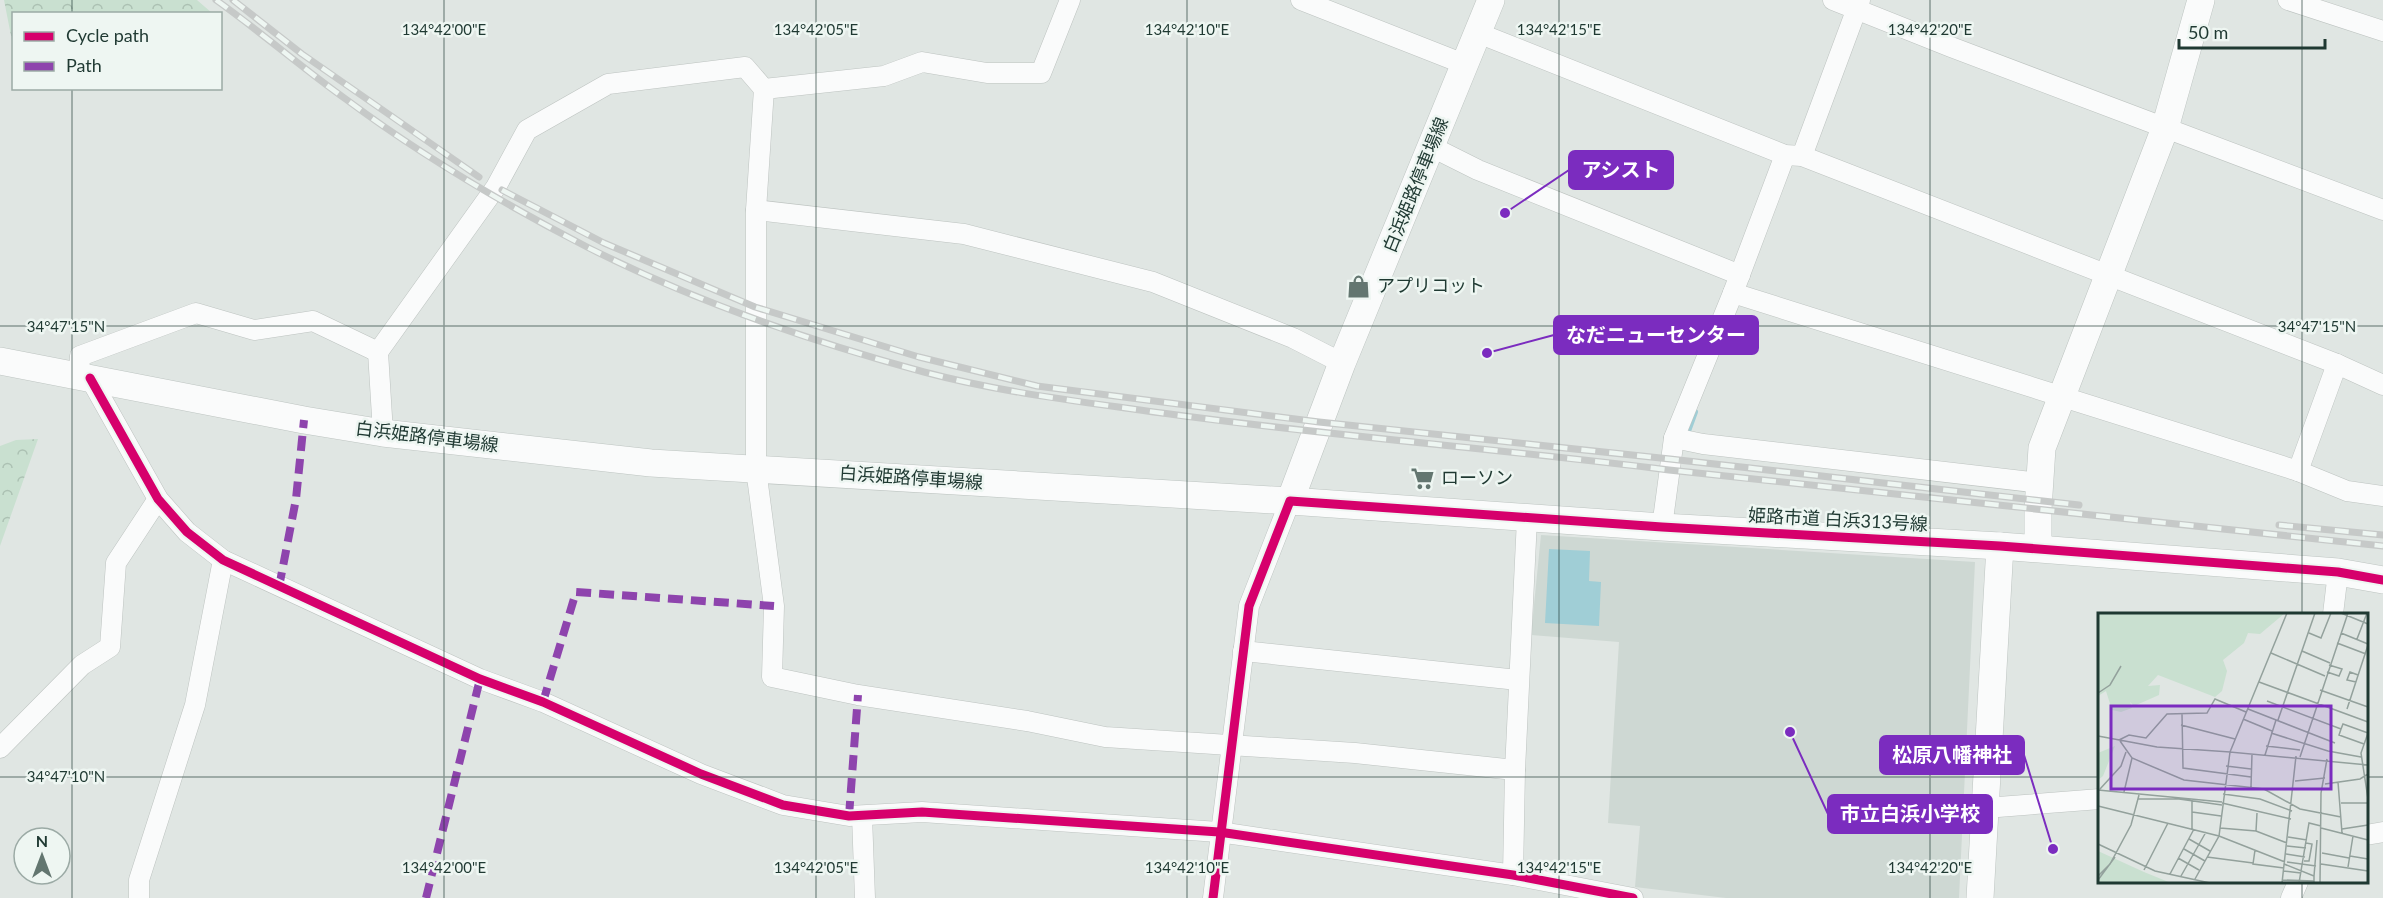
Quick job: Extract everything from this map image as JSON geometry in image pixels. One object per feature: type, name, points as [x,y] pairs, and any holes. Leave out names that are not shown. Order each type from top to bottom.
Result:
[{"type":"street","points":[[764,89],[884,76],[922,62],[987,73],[1041,73],[1070,0]]},
{"type":"street","points":[[1301,0],[1464,64]]},
{"type":"street","name":"白浜姫路停車場線","points":[[0,361],[304,420],[383,433],[651,462],[1290,501],[1342,363],[1491,0]]},
{"type":"street","points":[[1833,0],[1858,4],[1951,47],[2383,210]]},
{"type":"street","points":[[2038,548],[2042,448],[2165,128],[2201,0]]},
{"type":"street","points":[[2288,0],[2383,31]]},
{"type":"street","points":[[1662,527],[1674,438],[1737,284],[1858,4]]},
{"type":"street","points":[[1478,33],[2337,364],[2383,384]]},
{"type":"street","points":[[383,433],[378,352],[496,187],[527,130],[608,84],[744,67],[764,89],[756,210],[756,469],[774,606],[772,677],[858,695],[1027,721],[1105,737],[1355,753],[1515,770]]},
{"type":"street","points":[[1432,147],[1478,170],[1737,284],[2061,397],[2298,471],[2347,491],[2383,496]]},
{"type":"street","points":[[756,210],[964,234],[1152,282],[1293,338],[1342,363]]},
{"type":"street","points":[[378,352],[313,321],[254,330],[195,313],[80,356],[84,377],[158,499],[187,532],[223,560],[480,680],[543,702],[701,774],[783,805],[862,816],[922,812],[1219,832],[1514,875],[1633,898]]},
{"type":"street","points":[[2298,471],[2337,364]]},
{"type":"street","points":[[1674,438],[1703,444],[2040,483]]},
{"type":"street","points":[[0,748],[82,665],[110,647],[116,563],[158,499]]},
{"type":"street","points":[[1213,898],[1219,832],[1249,606],[1290,501]]},
{"type":"street","name":"姫路市道 白浜313号線","points":[[1290,501],[1527,519],[2038,548],[2338,572],[2383,580]]},
{"type":"street","points":[[1514,875],[1518,680],[1527,519]]},
{"type":"street","points":[[1980,898],[2000,546]]},
{"type":"street","points":[[139,898],[139,880],[195,705],[223,560]]},
{"type":"street","points":[[2333,613],[2338,572]]},
{"type":"street","points":[[1244,651],[1518,680]]},
{"type":"street","points":[[1985,808],[2098,799]]},
{"type":"street","points":[[862,816],[865,898]]},
{"type":"street","points":[[2368,835],[2383,832]]},
{"type":"street","points":[[2291,898],[2298,883]]},
{"type":"shaded area","points":[[1541,535],[1975,562],[1959,898],[1726,898],[1635,887],[1640,826],[1608,823],[1619,642],[1531,635]]},
{"type":"green space","points":[[4,0],[197,0],[211,12],[12,12],[12,41]]},
{"type":"green space","points":[[38,439],[0,546],[0,446],[16,440]]},
{"type":"water","points":[[1549,549],[1590,551],[1589,581],[1601,582],[1599,626],[1545,623]]},
{"type":"waterway","points":[[1687,434],[1695,412]]},
{"type":"railway","points":[[216,0],[330,88],[404,141],[525,214],[587,247],[627,267],[752,318],[838,347],[924,372],[978,385],[1032,394],[1272,427],[2383,546]]},
{"type":"railway","points":[[233,0],[302,54],[479,177]]},
{"type":"railway","points":[[502,190],[604,243],[755,307],[919,357],[1037,386],[1319,422],[2079,505]]},
{"type":"railway","points":[[2279,525],[2383,535]]},
{"type":"marked path","points":[[279,587],[296,499],[304,420]]},
{"type":"marked path","points":[[543,702],[576,592],[774,606]]},
{"type":"marked path","points":[[426,898],[480,679]]},
{"type":"marked path","points":[[849,816],[858,695]]},
{"type":"cycle path","points":[[90,378],[158,499],[187,532],[223,560],[480,679],[543,702],[701,774],[783,805],[849,816],[922,812],[1219,832],[1513,875],[1633,898]]},
{"type":"cycle path","points":[[1213,898],[1249,606],[1290,501],[1662,527],[2000,546],[2338,572],[2383,580]]},
{"type":"place","name":"アシスト","points":[[1505,213]]},
{"type":"place","name":"アプリコット","points":[[1359,286]]},
{"type":"place","name":"なだニューセンター","points":[[1487,353]]},
{"type":"place","name":"ローソン","points":[[1423,478]]},
{"type":"place","name":"市立白浜小学校","points":[[1790,732]]},
{"type":"place","name":"松原八幡神社","points":[[2053,849]]}]
